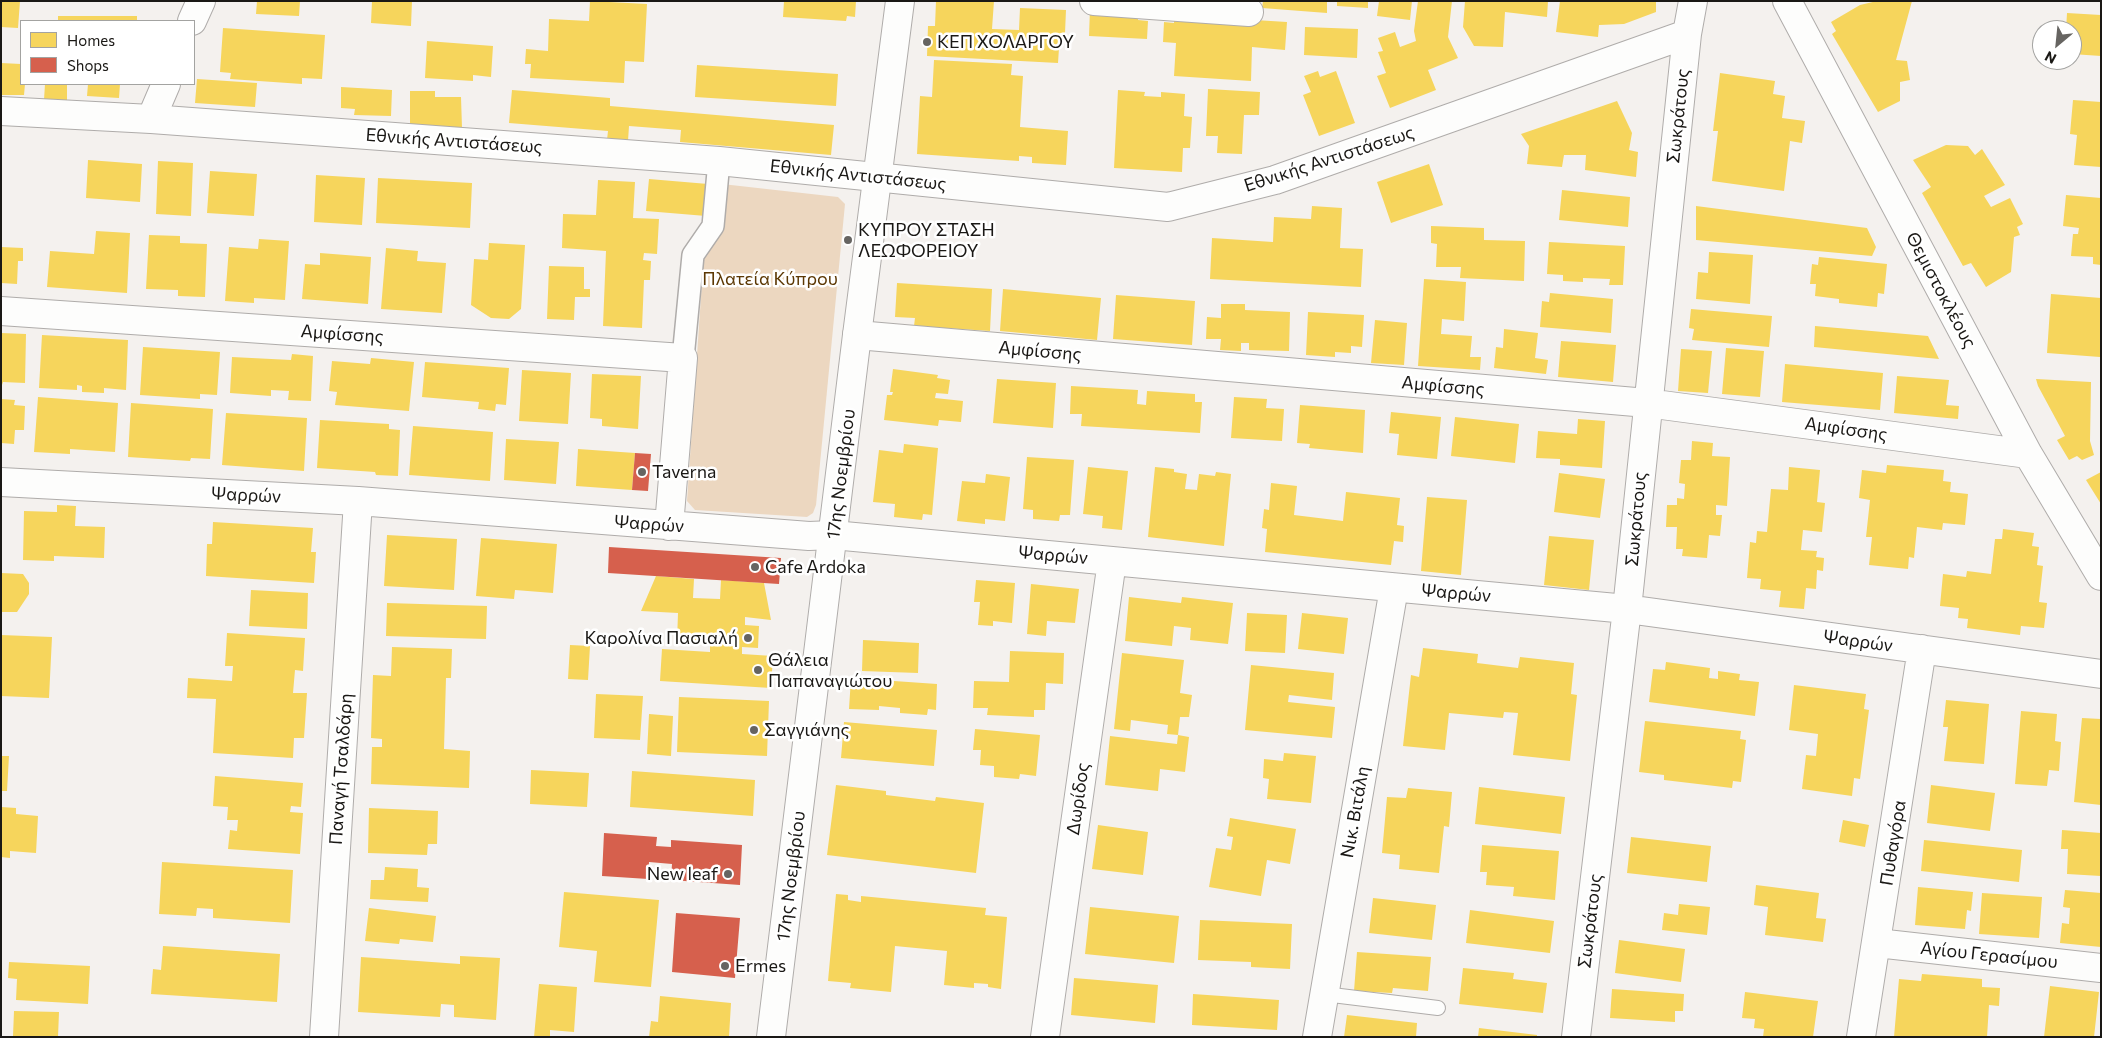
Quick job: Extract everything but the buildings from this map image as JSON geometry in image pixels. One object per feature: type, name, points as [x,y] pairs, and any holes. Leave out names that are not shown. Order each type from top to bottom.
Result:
[{"type":"street","points":[[192,20],[201,1]]},
{"type":"street","name":"17ης Νοεμβρίου","points":[[771,1037],[876,178],[900,1]]},
{"type":"street","points":[[1094,1],[1249,12]]},
{"type":"street","name":"Σωκράτους","points":[[1576,1037],[1627,609],[1687,34],[1693,1]]},
{"type":"street","name":"Θεμιστοκλέους","points":[[1787,1],[2028,454],[2101,576]]},
{"type":"street","name":"Εθνικής Αντιστάσεως","points":[[1,111],[151,119],[719,161],[1168,207],[1275,180],[1687,34]]},
{"type":"street","points":[[151,119],[166,85]]},
{"type":"street","points":[[669,526],[693,255],[713,226],[719,161]]},
{"type":"street","name":"Αμφίσσης","points":[[1,312],[683,358]]},
{"type":"street","name":"Αμφίσσης","points":[[857,335],[1647,403],[2028,454]]},
{"type":"street","name":"Ψαρρών","points":[[1,482],[358,501],[669,526],[809,536],[833,535],[1112,560],[1627,609],[2101,674]]},
{"type":"street","name":"Παναγή Τσαλδάρη","points":[[324,1037],[358,501]]},
{"type":"street","name":"Δωρίδος","points":[[1044,1037],[1112,560]]},
{"type":"street","name":"Νικ. Βιτάλη","points":[[1317,1037],[1394,588]]},
{"type":"street","name":"Πυθαγόρα","points":[[1861,1037],[1922,649]]},
{"type":"street","name":"Αγίου Γερασίμου","points":[[1877,943],[2101,968]]},
{"type":"lane","points":[[1324,994],[1438,1008]]},
{"type":"green space","name":"Πλατεία Κύπρου","points":[[722,184],[838,197],[845,204],[816,505],[813,513],[807,517],[695,510],[687,501],[704,253]]},
{"type":"place","name":"ΚΕΠ ΧΟΛΑΡΓΟΥ","points":[[927,42]]},
{"type":"place","name":"ΚΥΠΡΟΥ ΣΤΑΣΗ ΛΕΩΦΟΡΕΙΟΥ","points":[[848,240]]},
{"type":"place","name":"Taverna","points":[[642,472]]},
{"type":"place","name":"Cafe Ardoka","points":[[755,567]]},
{"type":"place","name":"Καρολίνα Πασιαλή","points":[[748,638]]},
{"type":"place","name":"Θάλεια Παπαναγιώτου","points":[[758,670]]},
{"type":"place","name":"Σαγγιάνης","points":[[754,730]]},
{"type":"place","name":"New leaf","points":[[728,874]]},
{"type":"place","name":"Ermes","points":[[725,966]]}]
